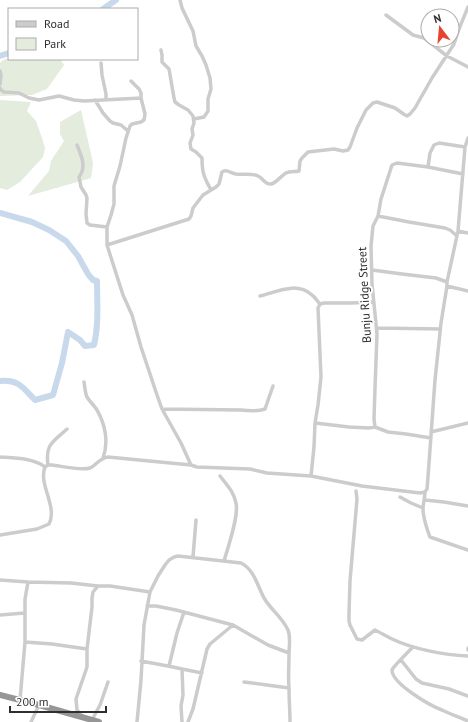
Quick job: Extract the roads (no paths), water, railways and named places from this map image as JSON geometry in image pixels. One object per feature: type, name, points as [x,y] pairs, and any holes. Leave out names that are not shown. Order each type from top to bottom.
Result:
[{"type":"highway","points":[[0,695],[96,721]]},
{"type":"street","points":[[180,0],[182,8],[193,31],[196,46],[206,65],[210,78],[211,89],[208,99],[208,111],[204,117],[194,119]]},
{"type":"street","points":[[107,245],[189,218],[193,208],[202,195],[208,193],[220,184],[222,172],[224,171],[233,174],[259,176],[266,183],[272,184],[286,173],[299,171],[300,161],[308,152],[334,149],[343,151],[348,150],[366,110],[373,103],[377,102],[395,108],[407,116],[415,108],[454,44],[468,7]]},
{"type":"street","points":[[386,15],[413,35],[424,38],[447,56],[468,66]]},
{"type":"street","points":[[161,50],[162,62],[169,69],[174,98],[179,105],[192,114],[194,119],[192,129],[193,135],[190,143],[191,149],[202,158],[204,176],[211,190]]},
{"type":"street","points":[[101,63],[106,100]]},
{"type":"street","points":[[0,71],[0,84]]},
{"type":"street","points":[[131,81],[141,93],[145,118],[141,122],[132,124],[128,131],[115,181],[114,204],[107,227],[107,245],[132,314],[142,352],[162,409],[181,443],[191,465]]},
{"type":"street","points":[[0,88],[4,92],[19,93],[29,98],[39,100],[59,96],[74,100],[141,98]]},
{"type":"street","points":[[95,100],[103,113],[112,123],[121,125],[128,131]]},
{"type":"street","points":[[468,138],[465,147],[458,231],[447,284],[440,329],[428,477],[423,508],[430,537],[468,550]]},
{"type":"street","points":[[428,167],[430,153],[434,145],[439,143],[465,147]]},
{"type":"street","points":[[77,145],[83,162],[82,172],[79,177],[81,187],[87,198],[87,224],[107,227]]},
{"type":"street","name":"Bunju Ridge Street","points":[[375,427],[377,328],[371,246],[373,226],[378,216],[381,199],[392,165],[397,163],[463,174]]},
{"type":"street","points":[[378,216],[445,228],[457,236]]},
{"type":"street","points":[[458,231],[468,233]]},
{"type":"street","points":[[372,270],[436,278],[447,284],[468,291]]},
{"type":"street","points":[[260,296],[291,288],[303,290],[313,295],[320,304]]},
{"type":"street","points":[[320,304],[374,302]]},
{"type":"street","points":[[311,476],[315,423],[321,377],[318,308],[320,304]]},
{"type":"street","points":[[377,328],[440,329]]},
{"type":"street","points":[[84,382],[87,396],[96,408],[103,423],[106,441],[104,458]]},
{"type":"street","points":[[162,409],[258,411],[265,408],[273,386]]},
{"type":"street","points":[[315,423],[349,427],[375,427],[388,432],[431,438]]},
{"type":"street","points":[[432,432],[468,423]]},
{"type":"street","points":[[0,536],[38,529],[50,524],[52,520],[51,511],[43,475],[46,466],[47,452],[49,447],[67,429]]},
{"type":"street","points":[[0,457],[37,462],[46,466],[88,469],[104,458],[121,458],[191,465],[197,467],[311,476],[362,486],[420,493],[425,492]]},
{"type":"street","points":[[220,476],[233,493],[237,509],[235,522],[224,561]]},
{"type":"street","points":[[356,491],[357,499],[350,581],[349,621],[357,639],[362,640],[375,630],[412,647],[454,655],[468,656]]},
{"type":"street","points":[[400,496],[423,508]]},
{"type":"street","points":[[425,500],[468,506]]},
{"type":"street","points":[[193,557],[196,520]]},
{"type":"street","points":[[137,722],[144,625],[150,592],[158,576],[169,560],[178,556],[241,563],[249,569],[269,606],[278,615],[288,631],[290,643],[290,722]]},
{"type":"street","points":[[0,580],[110,586],[150,592]]},
{"type":"street","points":[[20,700],[25,642],[25,599],[28,582]]},
{"type":"street","points":[[83,717],[77,710],[76,700],[87,667],[87,649],[92,595],[98,586]]},
{"type":"street","points":[[147,606],[164,607],[233,625],[268,645],[289,653]]},
{"type":"street","points":[[169,666],[184,612]]},
{"type":"street","points":[[0,615],[26,613]]},
{"type":"street","points":[[188,722],[193,709],[208,647],[233,625]]},
{"type":"street","points":[[25,642],[87,649]]},
{"type":"street","points":[[412,647],[401,660],[395,664],[392,672],[401,685],[419,698],[442,710],[468,720]]},
{"type":"street","points":[[401,660],[416,679],[422,683],[468,696]]},
{"type":"street","points":[[141,662],[202,673]]},
{"type":"street","points":[[182,669],[182,722]]},
{"type":"street","points":[[96,721],[108,682]]},
{"type":"street","points":[[244,682],[289,688]]},
{"type":"street","points":[[31,722],[40,705]]},
{"type":"waterway","points":[[104,8],[116,0]]},
{"type":"waterway","points":[[0,56],[8,53]]},
{"type":"waterway","points":[[0,213],[32,222],[49,230],[66,241],[78,256],[88,274],[93,280],[97,281],[97,329],[94,345],[85,346],[80,340],[68,332],[62,363],[53,395],[35,400],[20,385],[12,381],[0,381]]}]
